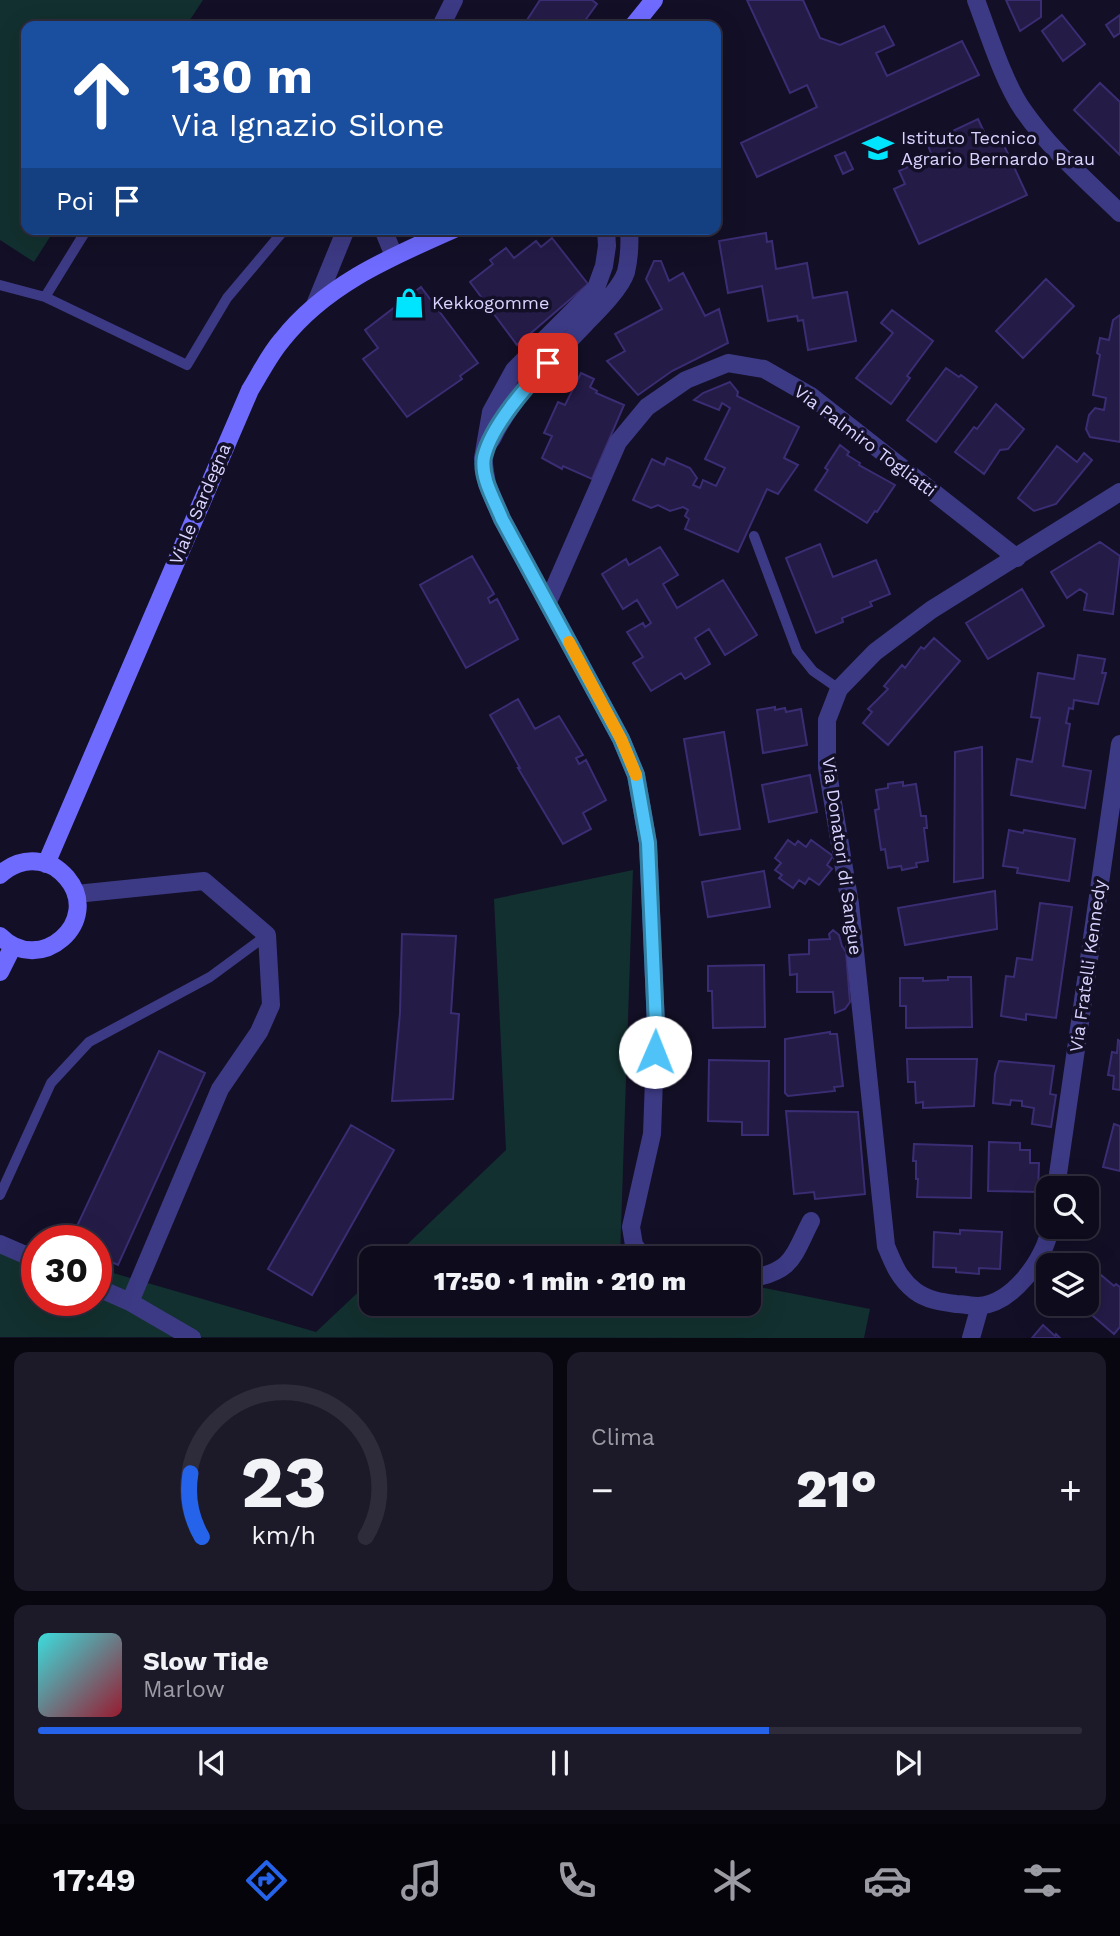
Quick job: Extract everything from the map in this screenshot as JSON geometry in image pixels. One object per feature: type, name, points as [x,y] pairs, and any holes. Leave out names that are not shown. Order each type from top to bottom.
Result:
[{"type":"street","points":[[444,21],[454,0]]},
{"type":"street","points":[[638,21],[654,0]]},
{"type":"street","points":[[976,0],[1022,108],[1059,153],[1120,213]]},
{"type":"street","points":[[315,305],[344,235]]},
{"type":"street","points":[[385,235],[394,256]]},
{"type":"street","name":"Viale Sardegna","points":[[46,864],[250,390],[281,340],[315,305],[351,278],[441,235]]},
{"type":"street","points":[[606,235],[604,266],[596,288],[514,370],[491,412],[483,458],[487,484],[502,519],[621,739],[636,775],[648,843],[656,1025],[652,1134],[631,1227],[635,1246]]},
{"type":"street","points":[[483,458],[501,419],[530,382],[602,306],[625,274],[630,235]]},
{"type":"street","name":"Via Palmiro Togliatti","points":[[548,602],[618,442],[647,407],[686,380],[728,363],[764,369],[811,396],[1017,558]]},
{"type":"street","name":"Via Donatori di Sangue","points":[[980,1306],[937,1302],[915,1290],[897,1271],[886,1245],[850,904],[827,766],[827,720],[839,689],[875,652],[931,610],[1120,492]]},
{"type":"street","name":"Via Fratelli Kennedy","points":[[1058,1176],[1120,744]]},
{"type":"street","points":[[0,875],[27,861],[46,864],[63,873],[71,883],[76,894],[77,907],[70,931],[50,947],[38,950],[6,941],[0,972]]},
{"type":"street","points":[[76,894],[204,881],[267,935],[271,1005],[259,1032],[220,1089],[130,1302]]},
{"type":"street","points":[[761,1276],[773,1274],[791,1260],[811,1221]]},
{"type":"street","points":[[971,1338],[980,1306],[1009,1294],[1032,1271],[1047,1239]]},
{"type":"street","points":[[0,1244],[21,1253]]},
{"type":"street","points":[[112,1294],[192,1338]]},
{"type":"lane","points":[[45,297],[83,235]]},
{"type":"lane","points":[[0,285],[45,297],[187,365],[227,298],[280,235]]},
{"type":"lane","points":[[754,536],[797,651],[813,671],[839,689]]},
{"type":"lane","points":[[0,1195],[51,1083],[89,1042],[210,977],[267,935]]},
{"type":"green space","points":[[0,0],[203,0],[189,21],[21,21],[21,235],[51,235],[34,262],[0,240]]},
{"type":"green space","points":[[633,870],[620,1246],[406,1246],[506,1150],[494,899]]},
{"type":"green space","points":[[0,1240],[21,1246],[21,1316],[112,1316],[112,1273],[316,1332],[359,1291],[359,1316],[761,1316],[761,1287],[870,1309],[864,1338],[0,1337]]},
{"type":"building","points":[[540,0],[592,0],[597,4],[585,21],[526,21]]},
{"type":"building","points":[[747,0],[803,0],[820,38],[840,45],[884,26],[894,45],[876,53],[887,76],[962,41],[979,75],[757,177],[741,143],[817,107],[807,85],[790,93]]},
{"type":"building","points":[[1006,0],[1041,0],[1041,17],[1020,31]]},
{"type":"building","points":[[1062,15],[1085,44],[1063,61],[1042,31]]},
{"type":"building","points":[[1120,15],[1120,33],[1114,37],[1106,25]]},
{"type":"building","points":[[1100,83],[1120,102],[1120,155],[1074,110]]},
{"type":"building","points":[[978,119],[990,145],[1001,139],[1027,195],[919,244],[894,189],[905,184],[899,171],[932,156],[927,143]]},
{"type":"building","points":[[845,152],[853,169],[843,174],[835,156]]},
{"type":"building","points":[[766,233],[767,242],[772,241],[776,269],[807,263],[813,298],[847,292],[856,341],[808,350],[803,320],[798,321],[797,316],[768,321],[762,286],[728,293],[719,241]]},
{"type":"building","points":[[552,238],[588,284],[517,345],[470,282],[493,264],[490,260],[506,248],[514,258],[536,241],[541,247]]},
{"type":"building","points":[[654,261],[661,261],[669,281],[683,273],[705,316],[719,309],[728,343],[672,371],[638,395],[607,361],[625,351],[615,334],[662,309],[646,279]]},
{"type":"building","points":[[1046,279],[1074,306],[1023,358],[996,331]]},
{"type":"building","points":[[421,287],[478,363],[460,376],[462,379],[407,417],[363,359],[378,348],[365,330]]},
{"type":"building","points":[[892,310],[933,341],[907,376],[910,378],[891,404],[856,378],[893,333],[881,323]]},
{"type":"building","points":[[1120,315],[1120,442],[1090,437],[1086,429],[1089,415],[1095,408],[1104,410],[1106,398],[1093,395],[1100,338],[1109,340],[1113,320]]},
{"type":"building","points":[[946,368],[977,387],[936,442],[907,420]]},
{"type":"building","points":[[581,373],[594,379],[590,387],[597,391],[596,393],[624,405],[592,479],[563,466],[562,469],[542,458],[552,436],[544,433],[558,402],[565,405]]},
{"type":"building","points":[[730,382],[738,392],[737,396],[799,427],[784,458],[798,465],[778,494],[767,489],[738,552],[685,529],[689,519],[685,516],[688,510],[683,507],[670,511],[658,505],[651,508],[633,500],[652,459],[664,465],[667,458],[690,468],[697,478],[693,485],[700,488],[703,480],[716,486],[725,468],[705,459],[730,408],[722,403],[719,410],[694,400],[703,393]]},
{"type":"building","points":[[996,404],[1024,429],[1008,449],[1000,450],[984,474],[955,452]]},
{"type":"building","points":[[840,445],[849,452],[847,455],[860,463],[859,465],[895,485],[867,523],[815,490]]},
{"type":"building","points":[[1057,446],[1077,462],[1084,453],[1092,460],[1056,504],[1034,511],[1018,498]]},
{"type":"building","points":[[1100,542],[1120,556],[1113,614],[1084,610],[1087,594],[1080,589],[1067,598],[1051,572]]},
{"type":"building","points":[[820,544],[833,577],[876,560],[890,594],[870,602],[872,606],[842,618],[843,622],[816,633],[786,558]]},
{"type":"building","points":[[660,547],[678,575],[663,584],[677,608],[723,580],[757,635],[725,655],[709,629],[695,638],[710,664],[685,679],[681,673],[651,691],[633,663],[643,657],[627,632],[643,623],[645,627],[651,623],[637,600],[623,609],[602,574],[626,559],[629,565]]},
{"type":"building","points":[[472,556],[494,594],[488,598],[490,603],[497,599],[518,639],[466,668],[420,585]]},
{"type":"building","points":[[1022,589],[1044,626],[988,659],[966,623]]},
{"type":"building","points":[[934,638],[960,661],[888,745],[863,723],[872,712],[868,709],[888,689],[884,686],[902,665],[905,668],[921,647],[924,649]]},
{"type":"building","points":[[1078,655],[1105,659],[1102,673],[1106,673],[1098,704],[1074,700],[1066,723],[1070,724],[1063,766],[1091,771],[1085,808],[1011,795],[1017,759],[1032,762],[1040,718],[1031,717],[1038,673],[1074,679]]},
{"type":"building","points":[[518,699],[535,729],[559,716],[583,755],[576,758],[579,764],[586,760],[606,800],[583,813],[591,829],[563,844],[490,715]]},
{"type":"building","points":[[775,707],[775,710],[785,708],[786,712],[801,709],[807,745],[763,753],[757,710]]},
{"type":"building","points":[[724,732],[740,829],[700,835],[684,739]]},
{"type":"building","points":[[982,747],[983,878],[954,882],[955,752]]},
{"type":"building","points":[[810,775],[817,812],[769,822],[762,785]]},
{"type":"building","points":[[903,782],[903,786],[916,784],[921,816],[926,816],[927,828],[924,828],[928,861],[902,870],[901,866],[888,868],[885,849],[881,850],[875,810],[879,809],[876,790],[888,788],[888,784]]},
{"type":"building","points":[[1009,830],[1075,839],[1069,881],[1017,873],[1018,868],[1003,866]]},
{"type":"building","points":[[788,840],[795,845],[798,841],[806,847],[811,840],[833,856],[827,865],[832,869],[819,885],[809,878],[805,884],[799,880],[793,888],[779,878],[782,875],[775,870],[781,863],[775,858]]},
{"type":"building","points":[[764,871],[770,907],[708,917],[702,882]]},
{"type":"building","points":[[995,891],[997,929],[905,945],[898,908]]},
{"type":"building","points":[[1040,903],[1072,907],[1056,1018],[1026,1014],[1026,1020],[1001,1016],[1006,976],[1014,977],[1017,958],[1032,960]]},
{"type":"building","points":[[833,930],[839,935],[846,952],[850,1002],[845,1009],[835,1013],[833,992],[797,992],[797,974],[790,975],[789,955],[809,954],[809,940],[830,939],[829,934]]},
{"type":"building","points":[[402,934],[456,936],[451,1013],[459,1014],[453,1099],[392,1101],[400,1013]]},
{"type":"building","points":[[764,965],[765,1027],[713,1028],[708,966]]},
{"type":"building","points":[[948,977],[971,977],[972,1027],[906,1028],[906,1006],[900,1006],[900,978],[923,978],[923,981],[948,980]]},
{"type":"building","points":[[830,1032],[837,1034],[843,1086],[834,1087],[835,1091],[788,1096],[785,1093],[785,1039]]},
{"type":"building","points":[[1118,1040],[1120,1090],[1113,1089],[1114,1076],[1108,1075],[1112,1052],[1117,1053]]},
{"type":"building","points":[[159,1051],[205,1073],[118,1265],[112,1262],[112,1225],[77,1225]]},
{"type":"building","points":[[907,1059],[977,1059],[974,1106],[923,1108],[923,1102],[916,1103],[915,1082],[908,1082]]},
{"type":"building","points":[[709,1060],[769,1061],[768,1135],[742,1135],[742,1122],[708,1121]]},
{"type":"building","points":[[999,1061],[1054,1066],[1050,1094],[1056,1095],[1051,1127],[1032,1124],[1034,1108],[1022,1106],[1022,1101],[1011,1100],[1010,1105],[993,1103],[995,1074]]},
{"type":"building","points":[[786,1111],[858,1112],[865,1194],[815,1199],[814,1192],[794,1194]]},
{"type":"building","points":[[1114,1124],[1120,1126],[1120,1171],[1103,1167]]},
{"type":"building","points":[[351,1125],[394,1150],[312,1295],[268,1269]]},
{"type":"building","points":[[989,1142],[1020,1143],[1020,1150],[1030,1150],[1030,1163],[1039,1163],[1036,1192],[988,1191]]},
{"type":"building","points":[[914,1144],[972,1146],[971,1198],[917,1197]]},
{"type":"building","points":[[960,1230],[1002,1232],[1000,1269],[979,1268],[979,1274],[956,1272],[956,1268],[933,1267],[934,1232],[960,1234]]},
{"type":"building","points":[[1101,1275],[1114,1286],[1116,1284],[1120,1287],[1120,1327],[1114,1334],[1093,1316],[1099,1316]]},
{"type":"building","points":[[1043,1325],[1055,1336],[1056,1334],[1060,1338],[1032,1338]]},
{"type":"slow traffic","points":[[569,642],[621,739],[636,775]]},
{"type":"place","name":"Istituto Tecnico Agrario Bernardo Brau","points":[[878,148]]},
{"type":"place","name":"Kekkogomme","points":[[409,303]]},
{"type":"route","points":[[548,363],[501,419],[483,458],[487,484],[502,519],[621,739],[636,775],[648,843],[655,1052]]}]
